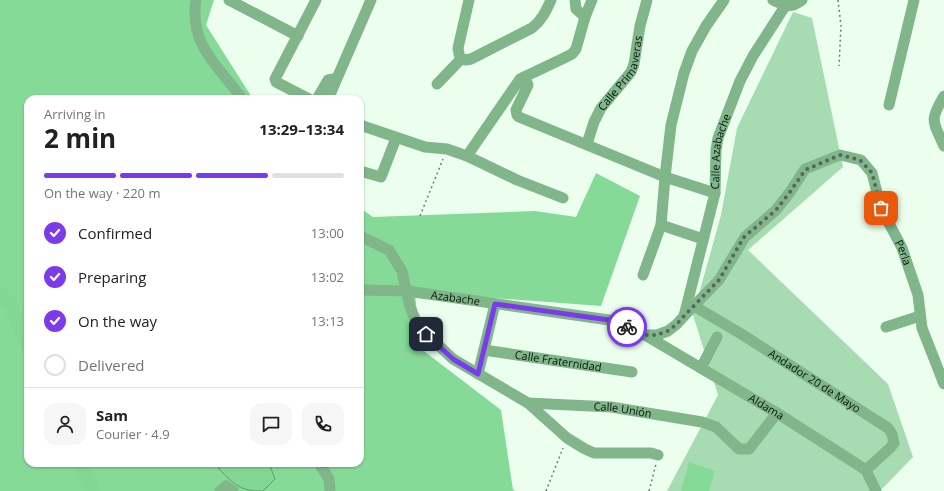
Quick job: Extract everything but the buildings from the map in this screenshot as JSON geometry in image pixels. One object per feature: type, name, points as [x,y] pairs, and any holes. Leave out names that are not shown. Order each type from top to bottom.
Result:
[{"type":"street","points":[[196,0],[196,27],[205,51],[218,70],[239,95]]},
{"type":"street","points":[[229,0],[298,36]]},
{"type":"street","points":[[301,95],[276,82],[275,79],[316,0]]},
{"type":"street","points":[[330,95],[371,0]]},
{"type":"street","points":[[461,59],[458,48],[470,0]]},
{"type":"street","points":[[461,59],[471,59],[532,28],[543,16],[551,0]]},
{"type":"street","points":[[575,0],[576,9],[585,17]]},
{"type":"street","points":[[467,156],[520,79],[572,54],[578,44],[585,17],[592,0]]},
{"type":"street","name":"Calle Primaveras","points":[[587,144],[594,122],[601,108],[631,72],[647,0]]},
{"type":"street","points":[[643,275],[661,225],[671,125],[684,73],[692,51],[706,26],[724,0]]},
{"type":"street","points":[[773,0],[786,3],[790,6],[802,0]]},
{"type":"street","points":[[889,105],[914,0]]},
{"type":"street","name":"Calle Azabache","points":[[684,316],[715,193],[716,150],[718,138],[740,81],[753,56],[786,3]]},
{"type":"street","points":[[437,84],[461,59]]},
{"type":"street","points":[[524,77],[528,85],[516,110],[517,115],[665,177],[715,193]]},
{"type":"street","points":[[319,95],[328,80],[336,78]]},
{"type":"street","points":[[944,96],[941,106],[934,114],[934,120],[944,146]]},
{"type":"street","points":[[364,126],[425,147],[447,149],[467,156],[516,180],[563,198]]},
{"type":"street","points":[[364,172],[381,177],[396,138]]},
{"type":"street","name":"Perla","points":[[684,316],[719,280],[744,237],[776,210],[805,170],[840,155],[860,160],[872,173],[881,208],[902,248],[918,296],[922,328],[944,384]]},
{"type":"street","points":[[661,225],[703,239]]},
{"type":"street","points":[[364,238],[389,250],[402,271],[408,291],[410,307],[418,326],[453,359],[528,403],[567,438],[585,449],[594,452],[651,453],[658,455]]},
{"type":"street","name":"Azabache","points":[[364,290],[408,291],[609,320],[644,335]]},
{"type":"street","points":[[478,374],[495,304]]},
{"type":"street","name":"Andador 20 de Mayo","points":[[694,306],[743,335],[888,428],[892,434],[894,444],[866,470]]},
{"type":"street","points":[[644,335],[657,335],[668,331],[684,316]]},
{"type":"street","points":[[886,327],[920,316]]},
{"type":"street","name":"Aldama","points":[[644,335],[776,413],[866,470]]},
{"type":"street","points":[[700,368],[717,337]]},
{"type":"street","name":"Calle Fraternidad","points":[[484,350],[632,372]]},
{"type":"street","name":"Calle Unión","points":[[528,403],[611,407],[702,422],[716,427],[739,449],[744,450],[749,449],[776,413]]},
{"type":"street","points":[[322,467],[329,479],[330,491]]},
{"type":"street","points":[[866,470],[876,491]]},
{"type":"street","points":[[220,491],[226,486],[233,491]]},
{"type":"path","points":[[838,0],[841,26],[839,66]]},
{"type":"path","points":[[420,216],[447,149]]},
{"type":"path","points":[[546,491],[567,438]]},
{"type":"path","points":[[649,491],[658,455]]},
{"type":"shaded area","points":[[0,0],[214,0],[206,25],[250,95],[24,95],[24,467],[364,467],[364,211],[373,217],[535,211],[576,217],[596,173],[640,196],[601,306],[415,292],[420,348],[501,410],[513,490],[516,491],[0,491]]},
{"type":"shaded area","points":[[793,12],[812,18],[843,167],[748,250],[888,384],[913,457],[880,491],[667,491],[718,395],[693,315],[721,215],[737,128]]},
{"type":"shaded area","points":[[689,462],[715,471],[709,491],[681,491]]},
{"type":"shaded area","points":[[219,467],[270,467],[275,479],[263,491],[248,490],[238,486]]},
{"type":"waterway","points":[[0,295],[10,305],[24,337]]},
{"type":"waterway","points":[[82,467],[93,491]]},
{"type":"way so far","points":[[627,327],[644,335],[657,335],[668,331],[677,324],[719,280],[744,237],[776,210],[805,170],[840,155],[860,160],[872,173],[881,208]]},
{"type":"route","points":[[426,334],[453,359],[478,374],[495,304],[609,320],[627,327]]}]
